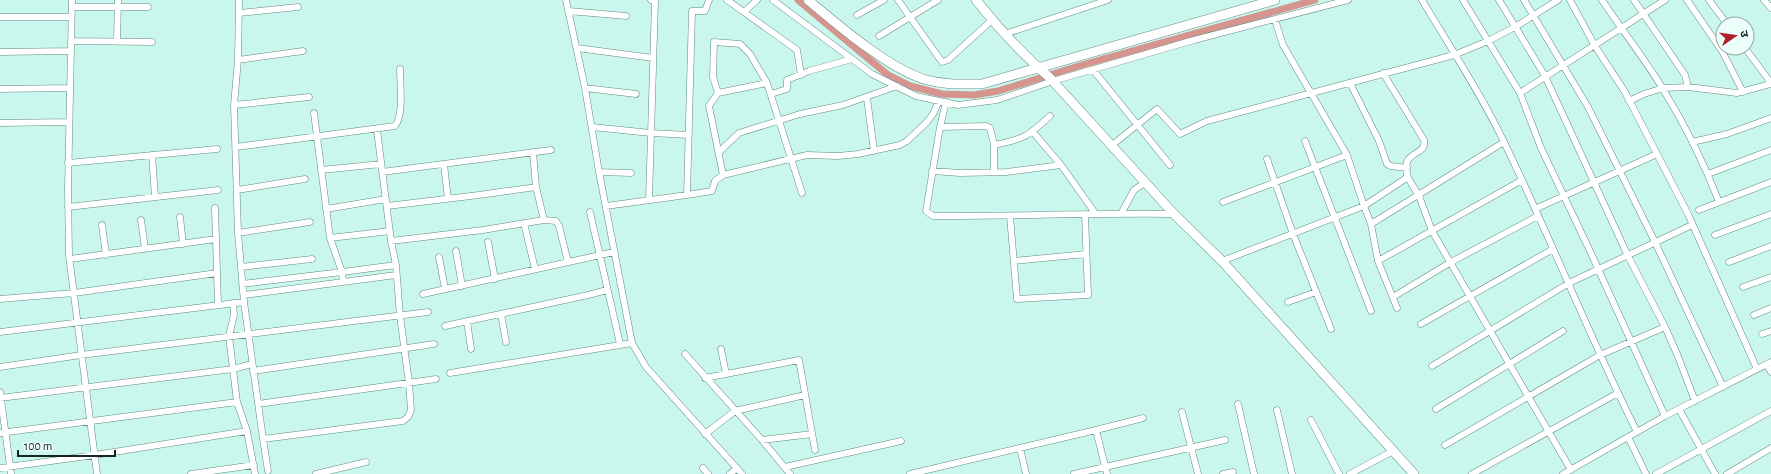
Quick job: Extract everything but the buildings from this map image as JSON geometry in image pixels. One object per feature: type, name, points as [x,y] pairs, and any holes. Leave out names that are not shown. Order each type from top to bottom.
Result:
[{"type":"street","points":[[239,0],[240,13],[238,60],[234,105],[238,233],[244,302],[268,471]]},
{"type":"street","points":[[566,0],[585,88],[606,206],[607,290],[626,344],[705,434],[733,471],[742,474]]},
{"type":"street","points":[[648,200],[655,1],[651,0]]},
{"type":"street","points":[[687,195],[692,11],[705,11],[709,0]]},
{"type":"street","points":[[727,0],[797,50],[801,75]]},
{"type":"street","points":[[744,12],[757,0]]},
{"type":"street","points":[[774,0],[872,74],[916,96],[958,105],[997,100],[1052,80],[1093,70],[1194,40],[1348,0]]},
{"type":"street","points":[[808,0],[862,42],[901,69],[926,80],[955,84],[982,84],[1039,69],[1275,0]]},
{"type":"street","points":[[857,15],[884,0]]},
{"type":"street","points":[[898,0],[939,60],[945,62],[992,20]]},
{"type":"street","points":[[880,36],[938,0]]},
{"type":"street","points":[[976,0],[1005,34],[1039,69],[1052,80],[1143,184],[1222,261],[1393,451],[1409,473]]},
{"type":"street","points":[[1005,34],[1108,0]]},
{"type":"street","points":[[1422,0],[1504,142],[1554,249],[1600,355],[1637,432]]},
{"type":"street","points":[[1463,0],[1520,94],[1541,148],[1665,416]]},
{"type":"street","points":[[1499,0],[1545,76],[1628,256],[1665,327],[1677,354],[1694,402]]},
{"type":"street","points":[[1524,0],[1588,107],[1655,242],[1723,387]]},
{"type":"street","points":[[1111,146],[1138,126],[1157,109],[1180,134],[1207,121],[1454,55],[1488,41],[1515,27],[1532,14],[1558,0]]},
{"type":"street","points":[[1570,0],[1595,46],[1629,101],[1688,214],[1758,369]]},
{"type":"street","points":[[1602,0],[1663,88],[1708,174],[1718,202]]},
{"type":"street","points":[[1634,0],[1685,75],[1688,88]]},
{"type":"street","points":[[1520,94],[1545,76],[1563,67],[1665,0]]},
{"type":"street","points":[[1687,0],[1722,51],[1743,92]]},
{"type":"street","points":[[1709,0],[1721,16]]},
{"type":"street","points":[[1764,0],[1771,8]]},
{"type":"street","points":[[97,474],[70,259],[68,163],[72,3],[118,3],[148,7]]},
{"type":"street","points":[[117,42],[118,3]]},
{"type":"street","points":[[240,13],[298,7]]},
{"type":"street","points":[[569,11],[626,16]]},
{"type":"street","points":[[0,17],[71,17]]},
{"type":"street","points":[[1275,20],[1283,45],[1347,155],[1371,224],[1378,261],[1397,308]]},
{"type":"street","points":[[71,41],[152,42]]},
{"type":"street","points":[[718,93],[713,77],[714,42],[740,44],[750,54],[767,82],[802,193]]},
{"type":"street","points":[[577,48],[653,58]]},
{"type":"street","points":[[0,52],[71,51]]},
{"type":"street","points":[[238,60],[303,51]]},
{"type":"street","points":[[1629,101],[1663,88],[1688,88],[1732,93],[1743,92],[1771,84],[1751,56]]},
{"type":"street","points":[[771,94],[787,89],[787,80],[852,60]]},
{"type":"street","points":[[236,147],[377,130],[395,126],[398,122],[400,69]]},
{"type":"street","points":[[1093,70],[1170,165]]},
{"type":"street","points":[[1383,73],[1424,140],[1425,144],[1423,148],[1408,160],[1407,176],[1419,196],[1432,231],[1571,470]]},
{"type":"street","points":[[723,175],[709,106],[718,93],[767,82]]},
{"type":"street","points":[[1350,83],[1379,141],[1388,164],[1391,166],[1407,168]]},
{"type":"street","points":[[719,152],[739,133],[779,120],[866,98],[897,86]]},
{"type":"street","points":[[0,89],[70,88]]},
{"type":"street","points":[[585,88],[636,94]]},
{"type":"street","points":[[234,105],[309,97]]},
{"type":"street","points":[[866,98],[874,151]]},
{"type":"street","points":[[606,206],[712,192],[715,180],[723,175],[792,158],[807,155],[838,156],[874,151],[900,145],[907,141],[927,122],[933,114],[939,101]]},
{"type":"street","points":[[946,102],[940,127],[926,211],[933,216],[1010,216],[1095,213],[1174,214]]},
{"type":"street","points":[[314,113],[330,238],[342,272],[343,282]]},
{"type":"street","points":[[994,145],[1017,141],[1033,132],[1050,116]]},
{"type":"street","points":[[1692,142],[1727,134],[1771,118]]},
{"type":"street","points":[[0,123],[69,122]]},
{"type":"street","points":[[940,127],[986,126],[990,128],[994,145],[994,172]]},
{"type":"street","points":[[592,127],[689,135]]},
{"type":"street","points":[[263,439],[403,420],[408,417],[411,410],[400,316],[396,265],[391,241],[377,130]]},
{"type":"street","points":[[1033,132],[1061,165],[1095,213]]},
{"type":"street","points":[[1306,141],[1371,311]]},
{"type":"street","points":[[1371,224],[1419,196],[1504,142]]},
{"type":"street","points":[[68,163],[217,149]]},
{"type":"street","points":[[382,172],[551,150]]},
{"type":"street","points":[[1708,174],[1771,150]]},
{"type":"street","points":[[533,152],[536,187],[544,220]]},
{"type":"street","points":[[1535,209],[1657,154]]},
{"type":"street","points":[[152,155],[155,197]]},
{"type":"street","points":[[1223,202],[1347,155]]},
{"type":"street","points":[[1266,159],[1293,234],[1332,329]]},
{"type":"street","points":[[321,170],[381,164]]},
{"type":"street","points":[[444,164],[448,199]]},
{"type":"street","points":[[932,171],[1007,172],[1061,165]]},
{"type":"street","points":[[599,172],[631,173]]},
{"type":"street","points":[[1222,261],[1364,206],[1407,176]]},
{"type":"street","points":[[237,190],[305,179]]},
{"type":"street","points":[[1378,261],[1522,180]]},
{"type":"street","points":[[1699,210],[1771,182]]},
{"type":"street","points":[[1121,214],[1134,190],[1143,184]]},
{"type":"street","points":[[387,206],[536,187]]},
{"type":"street","points":[[68,207],[218,190]]},
{"type":"street","points":[[326,209],[386,199]]},
{"type":"street","points":[[215,208],[218,304]]},
{"type":"street","points":[[590,212],[607,253],[626,344]]},
{"type":"street","points":[[1010,216],[1017,299],[1088,295],[1085,214]]},
{"type":"street","points":[[1715,235],[1771,214]]},
{"type":"street","points":[[1392,297],[1451,262],[1538,216]]},
{"type":"street","points":[[180,217],[183,244]]},
{"type":"street","points":[[141,220],[145,249]]},
{"type":"street","points":[[391,241],[483,230],[544,220],[556,221],[559,226],[568,262]]},
{"type":"street","points":[[238,233],[310,222]]},
{"type":"street","points":[[524,223],[535,269]]},
{"type":"street","points":[[1432,366],[1569,283],[1692,224]]},
{"type":"street","points":[[102,225],[106,254]]},
{"type":"street","points":[[330,238],[390,231]]},
{"type":"street","points":[[70,259],[216,240]]},
{"type":"street","points":[[488,242],[495,279]]},
{"type":"street","points":[[1729,262],[1771,246]]},
{"type":"street","points":[[1421,324],[1554,249]]},
{"type":"street","points":[[456,251],[462,286]]},
{"type":"street","points":[[423,294],[607,253]]},
{"type":"street","points":[[1014,260],[1086,254]]},
{"type":"street","points":[[439,257],[445,289]]},
{"type":"street","points":[[241,268],[312,259]]},
{"type":"street","points":[[242,284],[396,265]]},
{"type":"street","points":[[0,298],[74,293],[217,273]]},
{"type":"street","points":[[244,295],[396,275]]},
{"type":"street","points":[[1743,288],[1771,277]]},
{"type":"street","points":[[445,326],[588,296],[607,290]]},
{"type":"street","points":[[1288,302],[1316,292]]},
{"type":"street","points":[[0,332],[244,302]]},
{"type":"street","points":[[233,303],[234,315],[229,336],[233,369],[238,402],[247,431],[255,474]]},
{"type":"street","points":[[1754,315],[1771,308]]},
{"type":"street","points":[[0,367],[81,355],[428,312]]},
{"type":"street","points":[[501,314],[506,342]]},
{"type":"street","points":[[467,321],[470,349]]},
{"type":"street","points":[[1445,445],[1600,355],[1665,327]]},
{"type":"street","points":[[1436,409],[1563,331]]},
{"type":"street","points":[[1762,334],[1771,331]]},
{"type":"street","points":[[11,474],[3,432],[0,396],[253,367],[434,344]]},
{"type":"street","points":[[450,373],[626,344]]},
{"type":"street","points":[[721,349],[726,374]]},
{"type":"street","points":[[685,354],[762,440],[790,474]]},
{"type":"street","points":[[705,378],[799,360],[816,450]]},
{"type":"street","points":[[1563,474],[1665,416],[1758,369],[1769,364],[1771,372]]},
{"type":"street","points":[[258,404],[436,379]]},
{"type":"street","points":[[1472,474],[1618,393]]},
{"type":"street","points":[[705,434],[735,411],[805,395]]},
{"type":"street","points":[[3,432],[238,402]]},
{"type":"street","points":[[1238,404],[1254,474]]},
{"type":"street","points":[[1679,409],[1715,474]]},
{"type":"street","points":[[1277,410],[1292,474]]},
{"type":"street","points":[[1656,474],[1771,411]]},
{"type":"street","points":[[1182,412],[1198,474]]},
{"type":"street","points":[[914,474],[1143,418]]},
{"type":"street","points":[[1311,420],[1339,474]]},
{"type":"street","points":[[1096,430],[1107,474]]},
{"type":"street","points":[[0,468],[247,431]]},
{"type":"street","points":[[762,440],[812,434]]},
{"type":"street","points":[[1628,437],[1646,474]]},
{"type":"street","points":[[1074,474],[1225,440]]},
{"type":"street","points":[[785,467],[902,441]]},
{"type":"street","points":[[1020,448],[1026,474]]},
{"type":"street","points":[[1727,474],[1771,448]]},
{"type":"street","points":[[1350,474],[1393,451]]},
{"type":"street","points":[[316,474],[366,462]]},
{"type":"street","points":[[191,474],[254,465]]},
{"type":"street","points":[[703,468],[708,474]]},
{"type":"street","points":[[1223,474],[1233,472]]},
{"type":"waterway","points":[[798,0],[888,75],[910,86],[942,94],[974,95],[998,91],[1082,65],[1315,0]]}]
